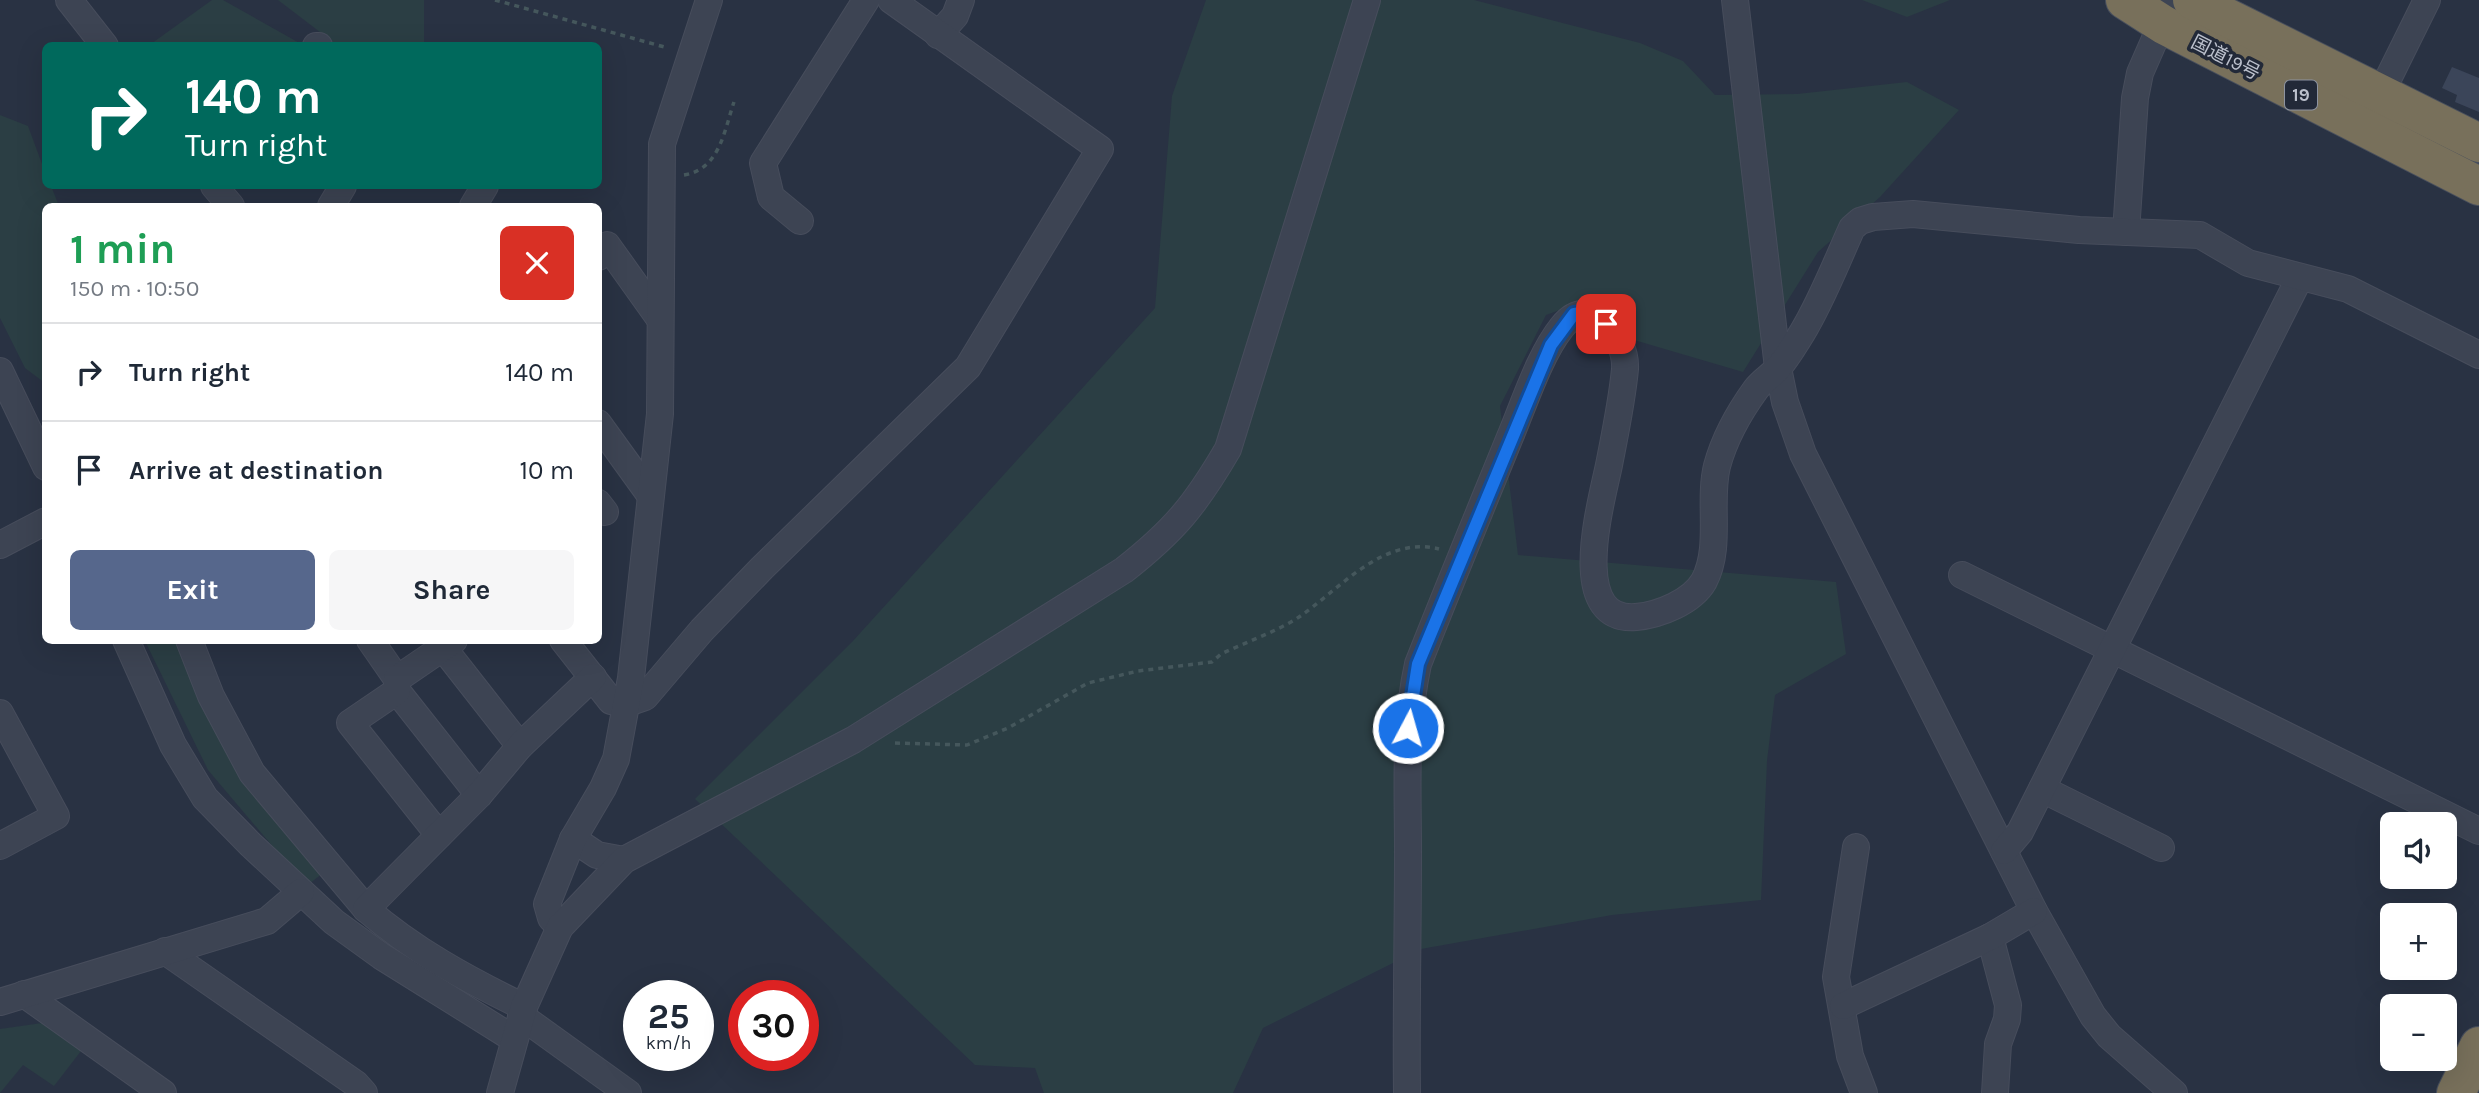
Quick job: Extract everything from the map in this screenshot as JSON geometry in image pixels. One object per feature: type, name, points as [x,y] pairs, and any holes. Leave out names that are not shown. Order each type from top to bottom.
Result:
[{"type":"highway","name":"国道19号","points":[[2125,0],[2168,13],[2479,186]]},
{"type":"highway","name":"国道19号","points":[[2192,0],[2479,143]]},
{"type":"highway","points":[[2456,1093],[2479,1046]]},
{"type":"street","points":[[69,0],[102,42]]},
{"type":"street","points":[[560,927],[551,918],[547,904],[573,839],[603,788],[616,759],[631,678],[660,414],[659,179],[662,144],[709,0]]},
{"type":"street","points":[[800,221],[771,197],[763,163],[866,0]]},
{"type":"street","points":[[566,644],[611,701],[625,704],[645,697],[702,630],[762,568],[968,367],[1100,149],[891,0]]},
{"type":"street","points":[[938,35],[955,16],[961,0]]},
{"type":"street","points":[[500,1093],[520,1021],[560,927],[624,860],[853,740],[1125,570],[1164,539],[1200,497],[1228,449],[1367,0]]},
{"type":"street","points":[[1735,0],[1778,368],[1794,433],[1812,476],[2034,911],[2093,1016],[2109,1036],[2174,1093]]},
{"type":"street","points":[[2380,95],[2427,0]]},
{"type":"street","points":[[2126,232],[2134,98],[2140,74],[2168,13]]},
{"type":"street","points":[[1407,1093],[1406,754],[1410,701],[1418,664],[1461,556],[1557,334],[1574,314],[1588,312],[1606,324],[1623,348],[1625,366],[1592,558],[1598,593],[1614,612],[1625,617],[1656,612],[1684,600],[1701,584],[1709,564],[1717,466],[1733,428],[1757,387],[1778,368],[1816,308],[1852,228],[1860,221],[1913,214],[2079,230],[2200,235],[2248,263],[2348,289],[2479,355]]},
{"type":"street","points":[[602,252],[607,246],[659,318]]},
{"type":"street","points":[[2004,852],[2020,832],[2300,277]]},
{"type":"street","points":[[0,371],[42,459]]},
{"type":"street","points":[[602,429],[650,495]]},
{"type":"street","points":[[0,545],[42,523]]},
{"type":"street","points":[[1962,575],[2479,831]]},
{"type":"street","points":[[128,644],[173,745],[205,798],[301,892],[334,922],[381,956],[520,1021]]},
{"type":"street","points":[[191,644],[211,696],[252,773],[366,909],[520,1021],[628,1093]]},
{"type":"street","points":[[372,644],[397,685],[479,796]]},
{"type":"street","points":[[439,835],[350,723],[449,645],[520,746]]},
{"type":"street","points":[[366,909],[479,796],[520,746],[593,677]]},
{"type":"street","points":[[0,713],[56,816],[0,846]]},
{"type":"street","points":[[2042,789],[2161,848]]},
{"type":"street","points":[[573,839],[597,855],[624,860]]},
{"type":"street","points":[[1856,847],[1836,977],[1850,1056],[1864,1093]]},
{"type":"street","points":[[12,998],[267,921],[301,892]]},
{"type":"street","points":[[1843,1006],[1990,937],[2034,911]]},
{"type":"street","points":[[1990,937],[2008,1005],[2007,1019],[1998,1044],[1995,1093]]},
{"type":"street","points":[[165,951],[356,1084],[364,1093]]},
{"type":"street","points":[[12,998],[163,1093]]},
{"type":"path","points":[[495,0],[691,55]]},
{"type":"path","points":[[659,179],[695,173],[714,159],[734,102]]},
{"type":"path","points":[[853,740],[967,745],[1007,728],[1088,683],[1138,671],[1212,662],[1221,654],[1298,617],[1346,577],[1388,555],[1433,547],[1461,556]]},
{"type":"shaded area","points":[[212,0],[223,0],[298,42],[154,42]]},
{"type":"shaded area","points":[[278,0],[424,0],[424,42],[333,42]]},
{"type":"shaded area","points":[[1206,0],[1474,0],[1640,43],[1683,61],[1715,95],[1797,94],[1907,82],[1959,110],[1880,197],[1818,252],[1743,372],[1634,340],[1608,311],[1582,302],[1546,315],[1500,406],[1518,555],[1836,582],[1846,654],[1775,695],[1767,761],[1761,900],[1612,915],[1421,949],[1263,1028],[1233,1093],[1044,1093],[1035,1068],[975,1065],[695,799],[852,642],[1155,308],[1172,96]]},
{"type":"shaded area","points":[[1862,0],[1950,0],[1907,17]]},
{"type":"shaded area","points":[[0,115],[28,126],[42,164],[42,189],[52,189],[58,203],[42,203],[42,381],[25,368],[0,318]]},
{"type":"shaded area","points":[[146,644],[183,644],[323,873],[309,884],[285,861],[208,770]]},
{"type":"shaded area","points":[[42,1023],[81,1051],[54,1086],[23,1065],[0,1093],[0,1029]]},
{"type":"building","points":[[2452,67],[2479,78],[2479,112],[2455,102],[2457,95],[2442,88]]},
{"type":"route","points":[[1408,728],[1410,701],[1418,664],[1517,420],[1551,345],[1574,314],[1588,312],[1606,324]]}]
